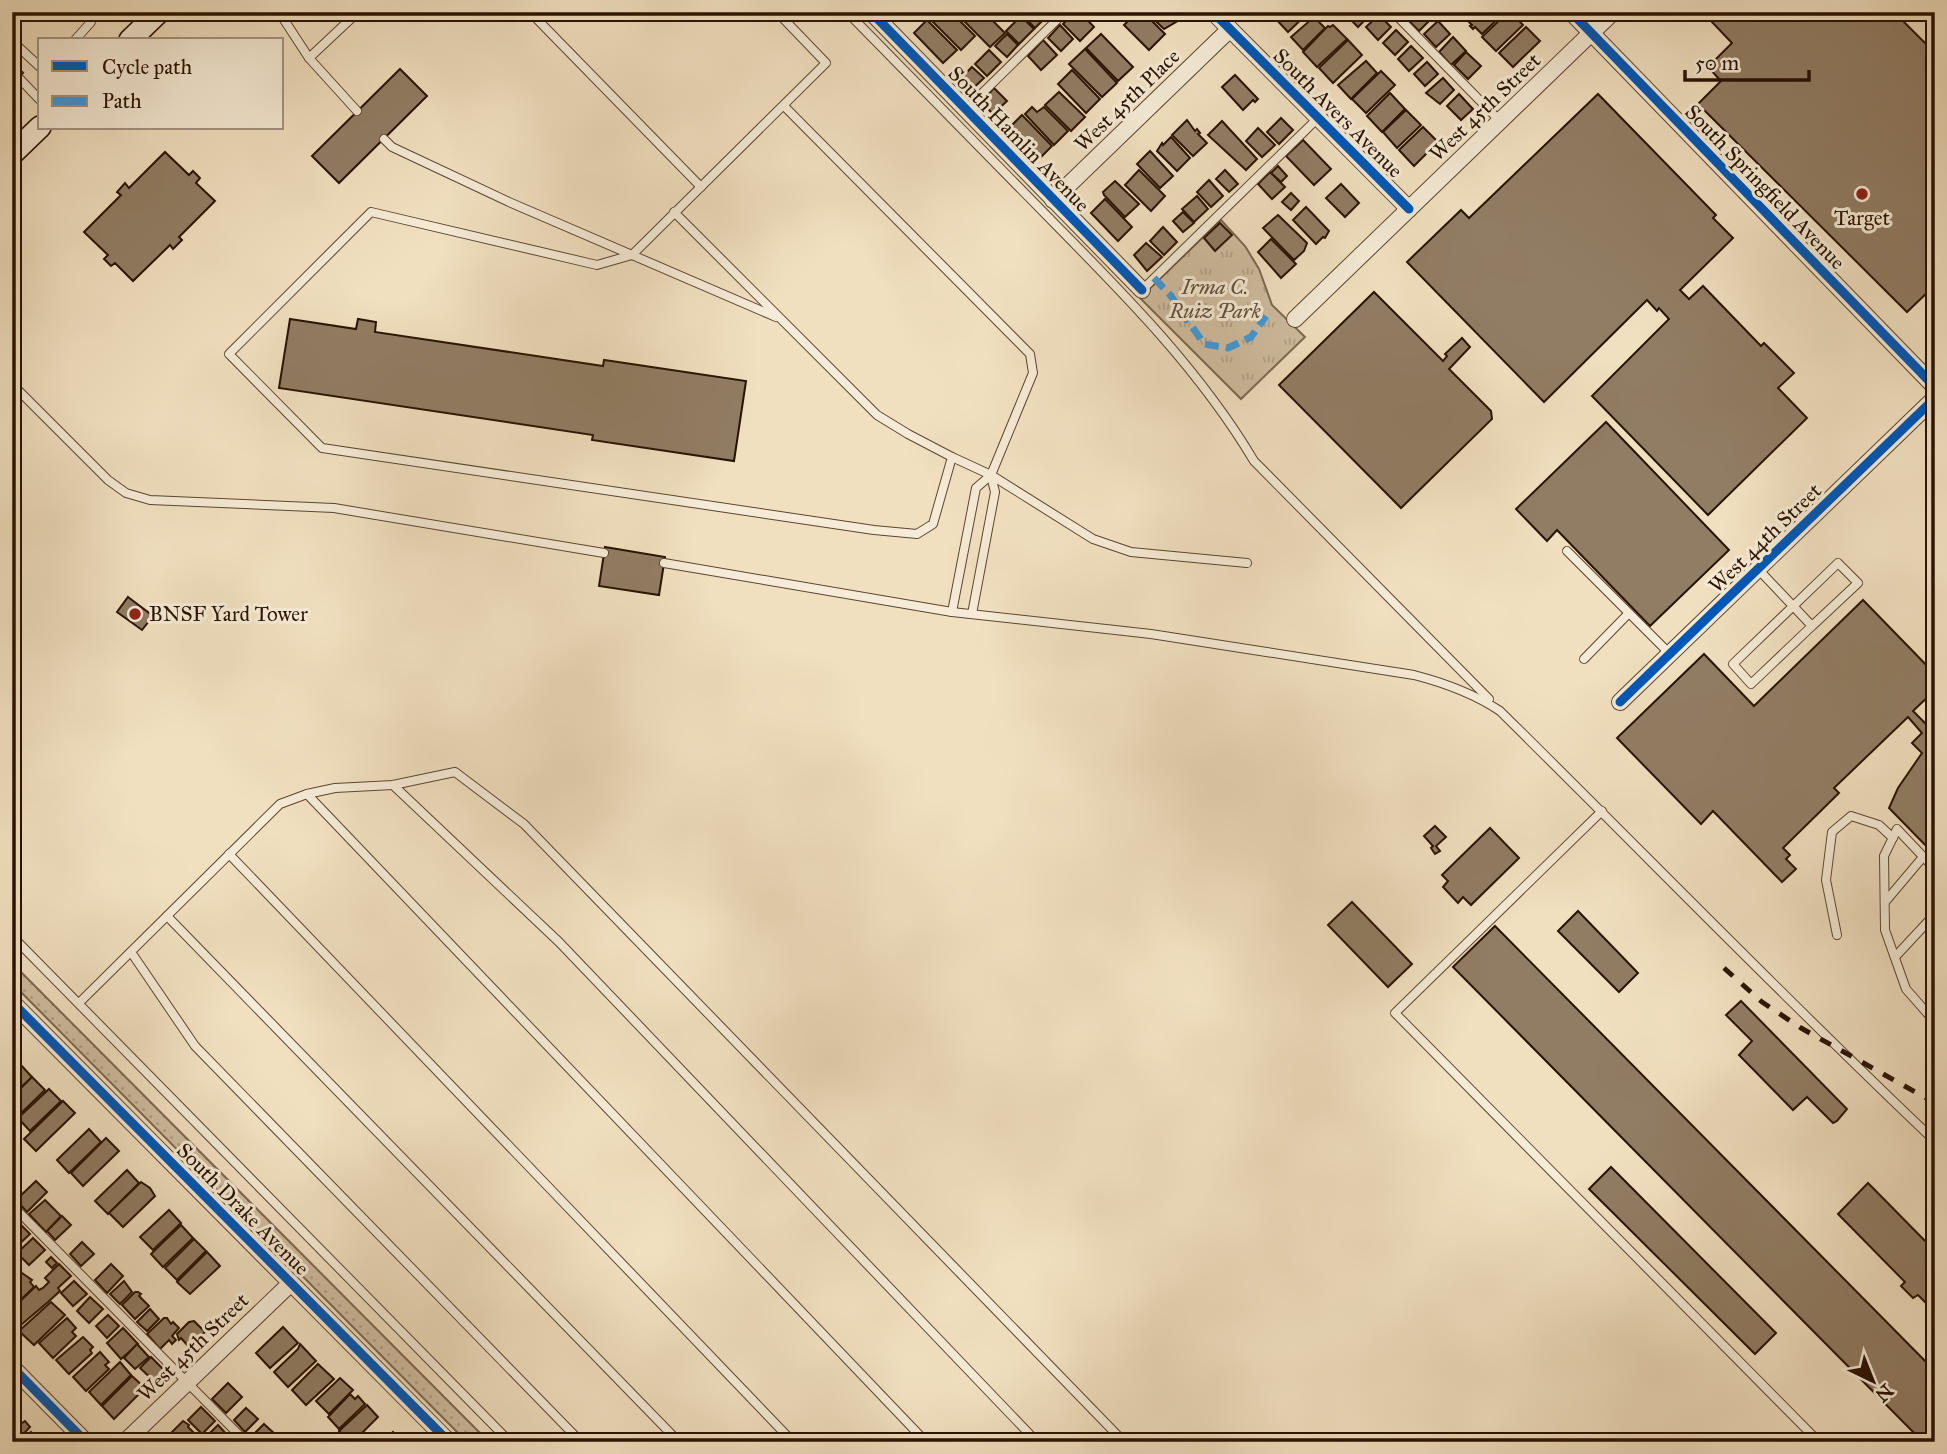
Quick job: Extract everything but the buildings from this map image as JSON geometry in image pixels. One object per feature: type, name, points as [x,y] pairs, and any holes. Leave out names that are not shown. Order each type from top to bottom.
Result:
[{"type":"main road","points":[[132,38],[155,14]]},
{"type":"main road","points":[[12,155],[38,129]]},
{"type":"street","name":"South Avers Avenue","points":[[1213,12],[1409,209]]},
{"type":"street","name":"South Springfield Avenue","points":[[1570,12],[1935,387]]},
{"type":"street","name":"West 45th Street","points":[[1296,319],[1613,12]]},
{"type":"street","name":"South Hamlin Avenue","points":[[878,15],[965,110],[1142,290]]},
{"type":"street","name":"West 45th Place","points":[[1053,200],[1230,29]]},
{"type":"street","name":"West 44th Street","points":[[1620,702],[1935,398]]},
{"type":"street","name":"South Drake Avenue","points":[[12,1002],[449,1442]]},
{"type":"street","name":"West 45th Street","points":[[125,1442],[291,1283]]},
{"type":"street","points":[[12,1367],[86,1442]]},
{"type":"lane","points":[[77,38],[92,22],[88,12]]},
{"type":"lane","points":[[279,12],[309,58],[357,111]]},
{"type":"lane","points":[[309,58],[358,12]]},
{"type":"lane","points":[[530,12],[701,187]]},
{"type":"lane","points":[[777,12],[826,63],[632,255],[597,265],[370,212],[229,354],[322,448],[874,530],[917,534],[933,524],[952,457]]},
{"type":"lane","points":[[847,12],[1136,307],[1190,368],[1233,425],[1254,461],[1837,1049],[1935,1141]]},
{"type":"lane","points":[[965,110],[1065,12]]},
{"type":"lane","points":[[1393,12],[1500,121]]},
{"type":"lane","points":[[12,41],[38,65]]},
{"type":"lane","points":[[18,77],[38,98]]},
{"type":"lane","points":[[784,106],[1030,354],[1033,373],[991,475],[976,488],[952,612]]},
{"type":"lane","points":[[1142,290],[1318,118]]},
{"type":"lane","points":[[384,139],[392,147],[464,182],[781,319]]},
{"type":"lane","points":[[674,212],[877,415],[908,435],[991,475],[1093,539],[1130,552],[1247,563]]},
{"type":"lane","points":[[12,384],[108,480],[126,492],[150,500],[334,508],[604,553]]},
{"type":"lane","points":[[972,614],[994,503],[995,492],[991,475]]},
{"type":"lane","points":[[1567,551],[1670,654]]},
{"type":"lane","points":[[664,563],[952,612],[1151,634],[1414,675],[1448,684],[1482,699],[1500,711]]},
{"type":"lane","points":[[1838,563],[1858,583],[1812,626],[1751,684],[1732,664],[1838,563]]},
{"type":"lane","points":[[1758,569],[1812,626]]},
{"type":"lane","points":[[1584,659],[1628,614]]},
{"type":"lane","points":[[79,1003],[280,804],[335,788],[393,785],[455,772],[524,824],[1124,1442]]},
{"type":"lane","points":[[393,785],[559,942],[1037,1442]]},
{"type":"lane","points":[[307,794],[926,1442]]},
{"type":"lane","points":[[1602,811],[1395,1013],[1819,1442]]},
{"type":"lane","points":[[1837,935],[1826,880],[1832,832],[1851,816],[1880,825],[1892,838]]},
{"type":"lane","points":[[1935,869],[1897,830],[1884,856],[1885,930],[1906,989],[1935,1021]]},
{"type":"lane","points":[[229,854],[793,1442]]},
{"type":"lane","points":[[1885,902],[1923,857]]},
{"type":"lane","points":[[1895,957],[1935,914]]},
{"type":"lane","points":[[167,916],[679,1442]]},
{"type":"lane","points":[[12,936],[510,1442]]},
{"type":"lane","points":[[131,952],[195,1046],[580,1442]]},
{"type":"lane","points":[[12,1205],[246,1442]]},
{"type":"green space","name":"Irma C. Ruiz Park","points":[[1221,220],[1245,246],[1259,269],[1272,305],[1305,337],[1241,399],[1140,298]]},
{"type":"green space","points":[[12,963],[489,1442],[467,1442],[12,983]]},
{"type":"railway","points":[[1724,968],[1762,1002],[1801,1028],[1935,1103]]},
{"type":"marked path","points":[[1154,278],[1171,296],[1204,344],[1228,348],[1251,337],[1266,316]]},
{"type":"cycle path","points":[[871,12],[1142,290]]},
{"type":"cycle path","points":[[1213,12],[1409,209]]},
{"type":"cycle path","points":[[1571,12],[1935,387]]},
{"type":"cycle path","points":[[1620,702],[1935,398]]},
{"type":"cycle path","points":[[12,1002],[449,1442]]},
{"type":"cycle path","points":[[12,1367],[86,1442]]},
{"type":"place","name":"Target","points":[[1862,194]]},
{"type":"place","name":"BNSF Yard Tower","points":[[135,614]]}]
